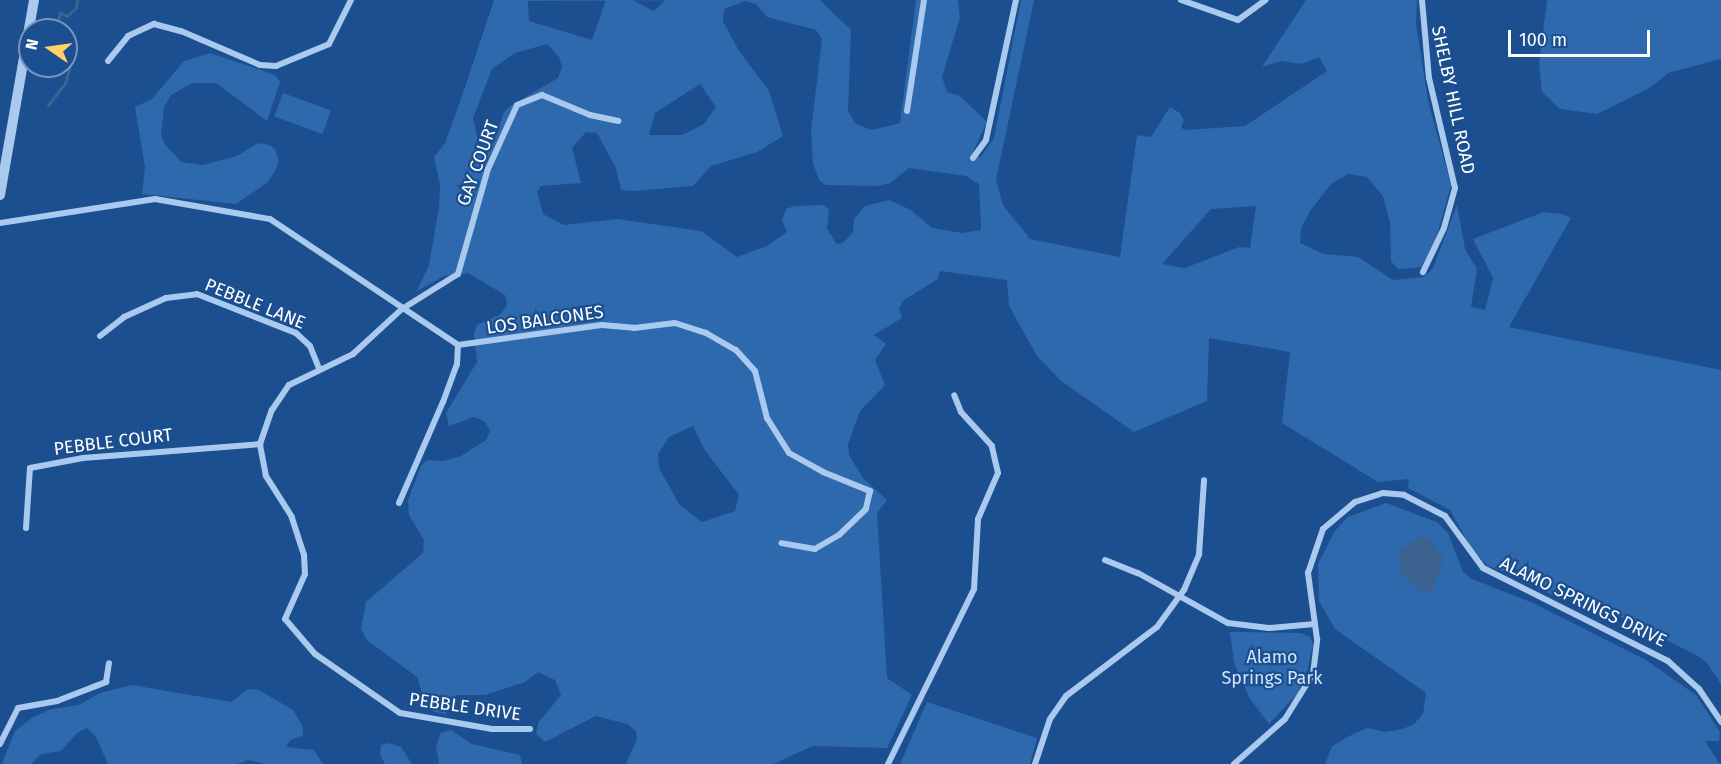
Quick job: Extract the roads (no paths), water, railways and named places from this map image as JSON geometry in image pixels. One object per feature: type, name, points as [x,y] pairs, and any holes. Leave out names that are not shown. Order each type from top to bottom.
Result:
[{"type":"street","points":[[108,61],[128,36],[153,24],[181,31],[260,65],[276,66],[329,44],[351,0]]},
{"type":"street","points":[[907,111],[924,0]]},
{"type":"street","points":[[973,158],[986,140],[1016,0]]},
{"type":"street","points":[[1181,0],[1238,20],[1266,0]]},
{"type":"street","name":"SHELBY HILL ROAD","points":[[1422,0],[1429,78],[1455,188],[1444,228],[1423,272]]},
{"type":"street","points":[[0,195],[31,1]]},
{"type":"street","name":"GAY COURT","points":[[402,309],[458,274],[488,169],[517,105],[542,95],[581,112],[618,121]]},
{"type":"street","points":[[0,222],[155,198],[237,211],[282,226],[458,345],[457,364],[443,402],[399,503]]},
{"type":"street","name":"PEBBLE LANE","points":[[100,336],[124,316],[166,298],[197,294],[296,333],[310,346],[319,368]]},
{"type":"street","points":[[260,444],[279,397],[289,386],[319,368],[353,354],[402,309]]},
{"type":"street","name":"LOS BALCONES","points":[[458,345],[602,325],[634,328],[675,323],[706,333],[736,350],[755,371],[767,418],[789,453],[822,472],[870,491],[866,509],[839,535],[815,549],[782,543]]},
{"type":"street","points":[[888,764],[974,589],[978,519],[998,473],[992,446],[967,421],[954,395]]},
{"type":"street","name":"PEBBLE COURT","points":[[26,528],[30,468],[83,458],[260,444]]},
{"type":"street","name":"PEBBLE DRIVE","points":[[260,444],[266,476],[292,518],[304,555],[304,574],[285,619],[315,654],[400,713],[492,729],[530,729]]},
{"type":"street","points":[[1035,764],[1050,719],[1066,696],[1157,627],[1179,599],[1199,554],[1204,480]]},
{"type":"street","name":"ALAMO SPRINGS DRIVE","points":[[1234,764],[1285,718],[1307,688],[1317,653],[1308,573],[1323,530],[1355,502],[1383,493],[1404,495],[1451,520],[1483,568],[1668,661],[1699,688],[1721,722]]},
{"type":"street","points":[[1105,560],[1138,573],[1179,599],[1240,626],[1269,628],[1315,624]]},
{"type":"street","points":[[0,744],[18,708],[57,701],[106,682],[109,663]]},
{"type":"waterway","points":[[59,18],[60,13],[67,16],[76,8],[77,0]]},
{"type":"waterway","points":[[48,105],[66,78]]},
{"type":"park label","name":"Alamo Springs Park","points":[[1272,668]]}]
